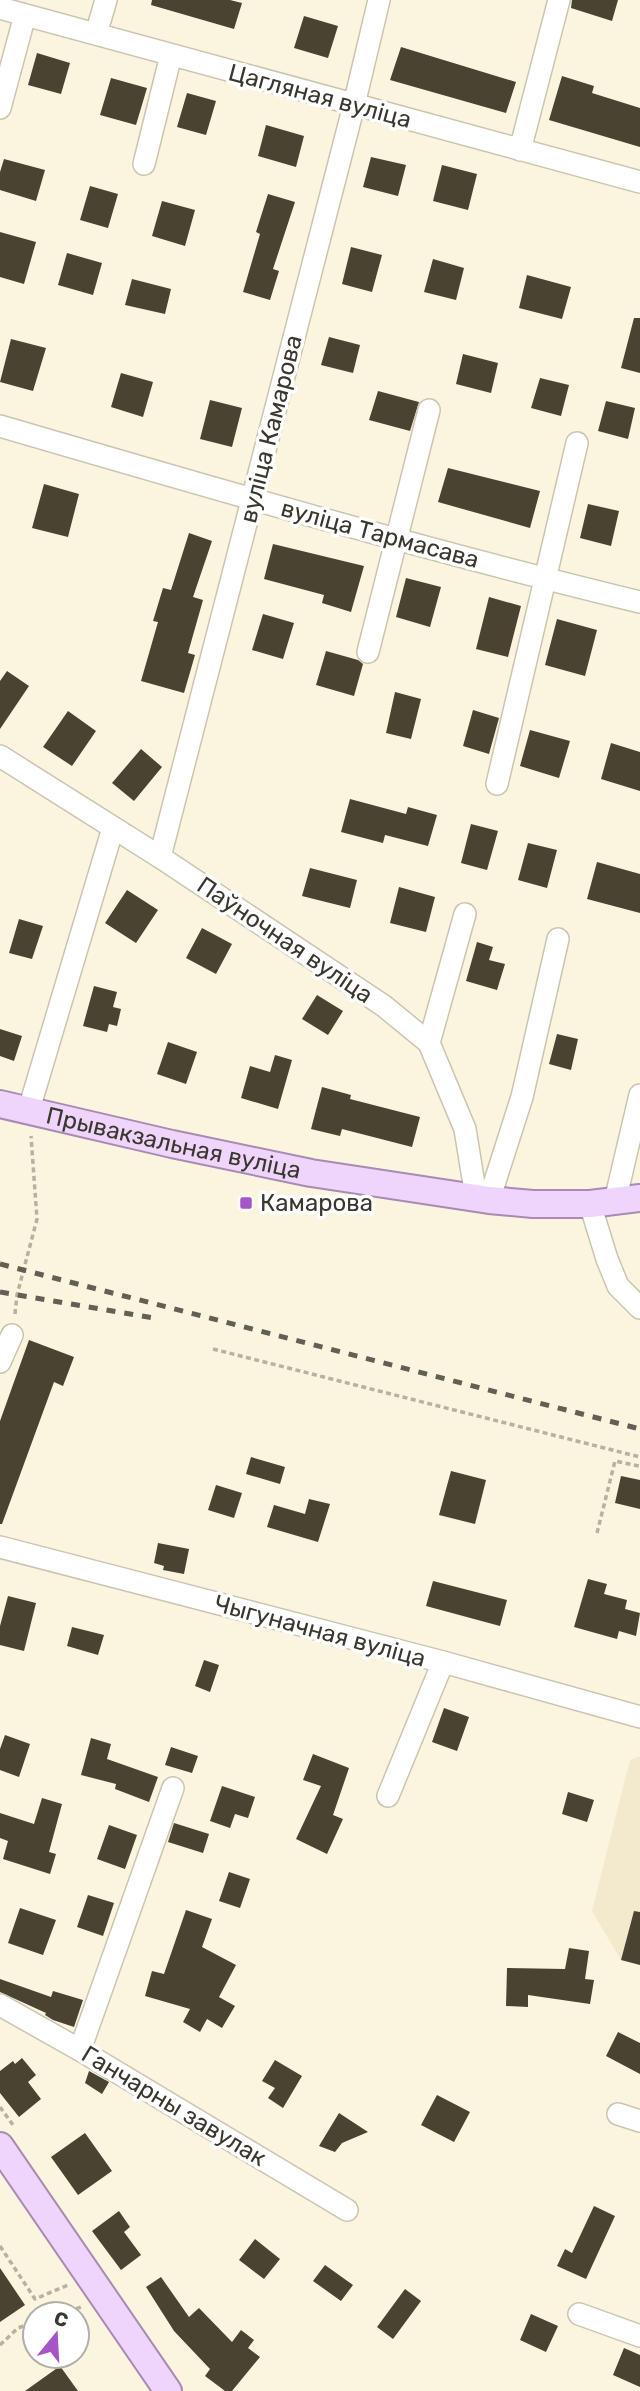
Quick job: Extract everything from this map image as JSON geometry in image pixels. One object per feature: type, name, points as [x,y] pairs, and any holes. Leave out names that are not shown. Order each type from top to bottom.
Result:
[{"type":"main road","name":"Прывакзальная вуліца","points":[[0,1104],[312,1173],[482,1199],[533,1204],[615,1201]]},
{"type":"main road","points":[[0,2146],[168,2391]]},
{"type":"street","points":[[96,34],[106,0]]},
{"type":"street","name":"вуліца Камарова","points":[[160,857],[379,0]]},
{"type":"street","points":[[520,150],[559,0]]},
{"type":"street","name":"Цагляная вуліца","points":[[0,8],[640,182]]},
{"type":"street","points":[[0,108],[25,15]]},
{"type":"street","points":[[144,164],[171,55]]},
{"type":"street","points":[[368,652],[429,410]]},
{"type":"street","name":"вуліца Тармасава","points":[[0,426],[397,539],[640,602]]},
{"type":"street","points":[[497,784],[577,443]]},
{"type":"street","name":"Паўночная вуліца","points":[[0,755],[160,857],[384,1006],[429,1044],[465,1129],[482,1199]]},
{"type":"street","points":[[29,1110],[113,828]]},
{"type":"street","points":[[429,1044],[465,914]]},
{"type":"street","points":[[482,1199],[522,1097],[558,939]]},
{"type":"street","points":[[640,1096],[615,1201],[607,1259],[618,1286],[640,1308]]},
{"type":"street","points":[[0,1362],[12,1335]]},
{"type":"street","name":"Чыгуначная вуліца","points":[[0,1547],[443,1662],[640,1717]]},
{"type":"street","points":[[388,1796],[443,1662]]},
{"type":"street","points":[[80,2050],[173,1788]]},
{"type":"street","name":"Ганчарны завулак","points":[[0,2006],[80,2050],[347,2210]]},
{"type":"street","points":[[618,2114],[640,2121]]},
{"type":"street","points":[[579,2314],[640,2336]]},
{"type":"path","points":[[12,1335],[17,1295],[37,1219],[29,1110]]},
{"type":"path","points":[[213,1349],[640,1457]]},
{"type":"path","points":[[597,1533],[615,1461],[639,1466],[640,1463]]},
{"type":"path","points":[[0,2246],[36,2299],[70,2284]]},
{"type":"path","points":[[0,2345],[21,2327]]},
{"type":"shaded area","points":[[640,1756],[640,1965],[621,1960],[592,1911],[630,1760]]},
{"type":"building","points":[[152,0],[230,0],[242,3],[234,29],[151,5]]},
{"type":"building","points":[[572,0],[618,0],[612,21],[571,8]]},
{"type":"building","points":[[304,16],[338,26],[328,58],[294,48]]},
{"type":"building","points":[[401,47],[516,82],[506,113],[390,80]]},
{"type":"building","points":[[37,53],[70,63],[61,94],[28,85]]},
{"type":"building","points":[[562,76],[594,86],[592,93],[640,108],[640,147],[549,120]]},
{"type":"building","points":[[111,78],[147,88],[136,125],[100,115]]},
{"type":"building","points":[[187,93],[216,101],[206,135],[177,127]]},
{"type":"building","points":[[266,125],[304,136],[296,167],[258,156]]},
{"type":"building","points":[[371,157],[406,165],[398,196],[363,187]]},
{"type":"building","points":[[4,159],[45,170],[36,201],[0,190],[0,172]]},
{"type":"building","points":[[442,165],[477,174],[468,210],[433,201]]},
{"type":"building","points":[[90,186],[118,194],[108,228],[80,220]]},
{"type":"building","points":[[268,194],[295,202],[273,269],[279,271],[270,300],[243,292],[260,234],[256,232]]},
{"type":"building","points":[[162,201],[195,210],[185,246],[152,236]]},
{"type":"building","points":[[0,232],[36,242],[24,284],[0,277]]},
{"type":"building","points":[[351,247],[382,255],[372,292],[342,284]]},
{"type":"building","points":[[67,253],[102,263],[93,295],[58,285]]},
{"type":"building","points":[[433,259],[464,268],[456,300],[424,292]]},
{"type":"building","points":[[527,275],[571,287],[562,319],[519,308]]},
{"type":"building","points":[[132,279],[171,289],[165,314],[125,305]]},
{"type":"building","points":[[634,318],[640,318],[640,373],[621,368]]},
{"type":"building","points":[[329,337],[360,345],[353,373],[321,365]]},
{"type":"building","points":[[11,339],[46,348],[33,391],[0,382]]},
{"type":"building","points":[[463,354],[498,363],[491,393],[456,384]]},
{"type":"building","points":[[121,373],[153,382],[143,417],[111,407]]},
{"type":"building","points":[[540,378],[569,385],[561,416],[531,408]]},
{"type":"building","points":[[378,391],[419,402],[410,431],[369,420]]},
{"type":"building","points":[[210,400],[242,408],[232,447],[200,439]]},
{"type":"building","points":[[606,401],[635,408],[628,439],[598,431]]},
{"type":"building","points":[[448,468],[540,491],[530,528],[438,502]]},
{"type":"building","points":[[44,484],[79,494],[68,537],[32,528]]},
{"type":"building","points":[[588,504],[619,511],[611,546],[580,538]]},
{"type":"building","points":[[189,533],[212,541],[193,597],[203,600],[188,653],[195,655],[184,693],[141,681],[158,622],[153,621],[163,588],[171,590]]},
{"type":"building","points":[[273,544],[364,566],[351,612],[322,603],[324,595],[264,579]]},
{"type":"building","points":[[406,578],[441,587],[430,627],[396,617]]},
{"type":"building","points":[[489,597],[521,606],[508,657],[476,649]]},
{"type":"building","points":[[263,614],[294,623],[283,659],[252,650]]},
{"type":"building","points":[[557,619],[597,630],[585,676],[545,665]]},
{"type":"building","points":[[326,651],[358,660],[363,664],[354,696],[316,685]]},
{"type":"building","points":[[7,671],[29,686],[0,729],[0,681]]},
{"type":"building","points":[[395,692],[421,699],[411,739],[386,733]]},
{"type":"building","points":[[473,710],[499,718],[489,754],[463,746]]},
{"type":"building","points":[[68,711],[96,731],[72,766],[43,747]]},
{"type":"building","points":[[530,730],[570,741],[559,778],[520,766]]},
{"type":"building","points":[[611,743],[640,752],[640,791],[601,779]]},
{"type":"building","points":[[141,749],[162,767],[134,801],[112,783]]},
{"type":"building","points":[[350,799],[406,814],[408,807],[437,815],[428,846],[385,835],[383,843],[341,832]]},
{"type":"building","points":[[471,824],[498,831],[487,870],[461,863]]},
{"type":"building","points":[[528,843],[557,850],[547,888],[518,880]]},
{"type":"building","points":[[597,862],[640,874],[640,913],[587,899]]},
{"type":"building","points":[[310,868],[357,880],[350,908],[302,896]]},
{"type":"building","points":[[399,887],[435,897],[426,932],[390,923]]},
{"type":"building","points":[[127,890],[158,910],[136,943],[105,923]]},
{"type":"building","points":[[19,919],[43,926],[32,959],[9,953]]},
{"type":"building","points":[[202,928],[232,944],[216,974],[186,958]]},
{"type":"building","points":[[477,942],[493,947],[489,960],[505,964],[497,990],[466,981]]},
{"type":"building","points":[[94,986],[117,992],[113,1007],[121,1009],[117,1026],[109,1024],[107,1032],[83,1026]]},
{"type":"building","points":[[317,995],[343,1011],[328,1035],[302,1019]]},
{"type":"building","points":[[0,1029],[22,1036],[14,1061],[0,1056]]},
{"type":"building","points":[[557,1034],[578,1039],[571,1070],[549,1064]]},
{"type":"building","points":[[168,1042],[197,1052],[186,1084],[157,1074]]},
{"type":"building","points":[[275,1055],[292,1060],[278,1109],[241,1098],[250,1066],[270,1072]]},
{"type":"building","points":[[322,1087],[351,1095],[350,1099],[420,1117],[412,1147],[342,1129],[340,1136],[311,1129]]},
{"type":"building","points":[[29,1340],[74,1357],[63,1386],[54,1382],[0,1524],[0,1421]]},
{"type":"building","points":[[251,1457],[285,1467],[280,1484],[246,1474]]},
{"type":"building","points":[[451,1471],[486,1480],[475,1524],[439,1515]]},
{"type":"building","points":[[621,1476],[640,1480],[640,1509],[615,1503]]},
{"type":"building","points":[[216,1485],[242,1493],[234,1518],[208,1510]]},
{"type":"building","points":[[309,1499],[330,1504],[318,1542],[267,1527],[274,1505],[305,1514]]},
{"type":"building","points":[[158,1543],[189,1549],[184,1574],[163,1570],[164,1566],[154,1563]]},
{"type":"building","points":[[588,1579],[607,1584],[604,1594],[627,1600],[625,1609],[640,1613],[636,1636],[619,1631],[617,1639],[574,1627]]},
{"type":"building","points":[[433,1581],[507,1600],[500,1626],[426,1606]]},
{"type":"building","points":[[8,1596],[36,1603],[24,1651],[0,1645],[0,1626]]},
{"type":"building","points":[[72,1627],[104,1635],[98,1655],[67,1646]]},
{"type":"building","points":[[204,1660],[219,1665],[210,1692],[195,1686]]},
{"type":"building","points":[[444,1708],[469,1717],[457,1751],[432,1742]]},
{"type":"building","points":[[5,1735],[30,1744],[19,1777],[0,1770],[0,1749]]},
{"type":"building","points":[[91,1738],[111,1744],[107,1759],[158,1777],[149,1802],[115,1789],[116,1784],[81,1775]]},
{"type":"building","points":[[171,1747],[198,1756],[192,1773],[165,1765]]},
{"type":"building","points":[[313,1754],[349,1768],[333,1815],[343,1819],[327,1854],[296,1839],[321,1786],[303,1780]]},
{"type":"building","points":[[222,1786],[255,1797],[248,1818],[235,1814],[230,1828],[210,1821]]},
{"type":"building","points":[[568,1792],[594,1800],[587,1822],[562,1814]]},
{"type":"building","points":[[42,1798],[62,1804],[49,1852],[56,1854],[50,1874],[3,1859],[8,1841],[0,1838],[0,1813],[34,1824]]},
{"type":"building","points":[[174,1823],[209,1834],[203,1853],[168,1842]]},
{"type":"building","points":[[109,1825],[137,1835],[125,1869],[97,1859]]},
{"type":"building","points":[[229,1872],[250,1879],[240,1908],[219,1901]]},
{"type":"building","points":[[88,1895],[114,1903],[103,1936],[77,1927]]},
{"type":"building","points":[[20,1908],[56,1920],[43,1955],[8,1943]]},
{"type":"building","points":[[186,1910],[212,1919],[202,1947],[236,1965],[219,1997],[235,2006],[222,2028],[207,2019],[200,2032],[183,2022],[190,2009],[145,1996],[152,1971],[164,1974]]},
{"type":"building","points":[[634,1911],[640,1912],[640,1965],[621,1960]]},
{"type":"building","points":[[569,1948],[589,1951],[585,1979],[594,1980],[590,2004],[528,1995],[528,2007],[506,2006],[507,1968],[565,1969]]},
{"type":"building","points":[[0,1979],[51,1997],[53,1991],[83,2000],[74,2027],[53,2020],[45,2015],[46,2013],[0,1992]]},
{"type":"building","points":[[618,2032],[640,2043],[640,2074],[606,2056]]},
{"type":"building","points":[[22,2058],[36,2075],[28,2082],[41,2099],[19,2117],[0,2093],[0,2071]]},
{"type":"building","points":[[275,2060],[302,2076],[283,2108],[268,2098],[275,2088],[262,2081]]},
{"type":"building","points":[[89,2071],[109,2082],[102,2094],[85,2083]]},
{"type":"building","points":[[437,2095],[470,2112],[454,2142],[421,2125]]},
{"type":"building","points":[[339,2113],[368,2132],[342,2143],[335,2152],[319,2146]]},
{"type":"building","points":[[85,2133],[112,2171],[78,2195],[51,2157]]},
{"type":"building","points":[[594,2206],[615,2216],[586,2279],[557,2266],[565,2249],[572,2253]]},
{"type":"building","points":[[119,2211],[130,2227],[124,2232],[141,2255],[121,2270],[92,2231]]},
{"type":"building","points":[[255,2239],[280,2259],[264,2279],[239,2260]]},
{"type":"building","points":[[325,2265],[353,2285],[341,2301],[313,2281]]},
{"type":"building","points":[[0,2268],[22,2300],[21,2308],[0,2322]]},
{"type":"building","points":[[161,2277],[189,2317],[199,2308],[232,2342],[241,2330],[254,2340],[248,2348],[260,2357],[232,2391],[225,2391],[205,2376],[210,2369],[174,2331],[146,2287]]},
{"type":"building","points":[[405,2289],[421,2301],[393,2339],[377,2327]]},
{"type":"building","points":[[531,2314],[558,2326],[546,2352],[520,2340]]},
{"type":"building","points":[[624,2348],[640,2355],[640,2387],[613,2375]]},
{"type":"building","points":[[54,2370],[63,2370],[78,2391],[25,2391]]},
{"type":"railway","points":[[0,1264],[640,1429]]},
{"type":"railway","points":[[0,1292],[154,1318]]},
{"type":"place","name":"Камарова","points":[[246,1203]]}]
